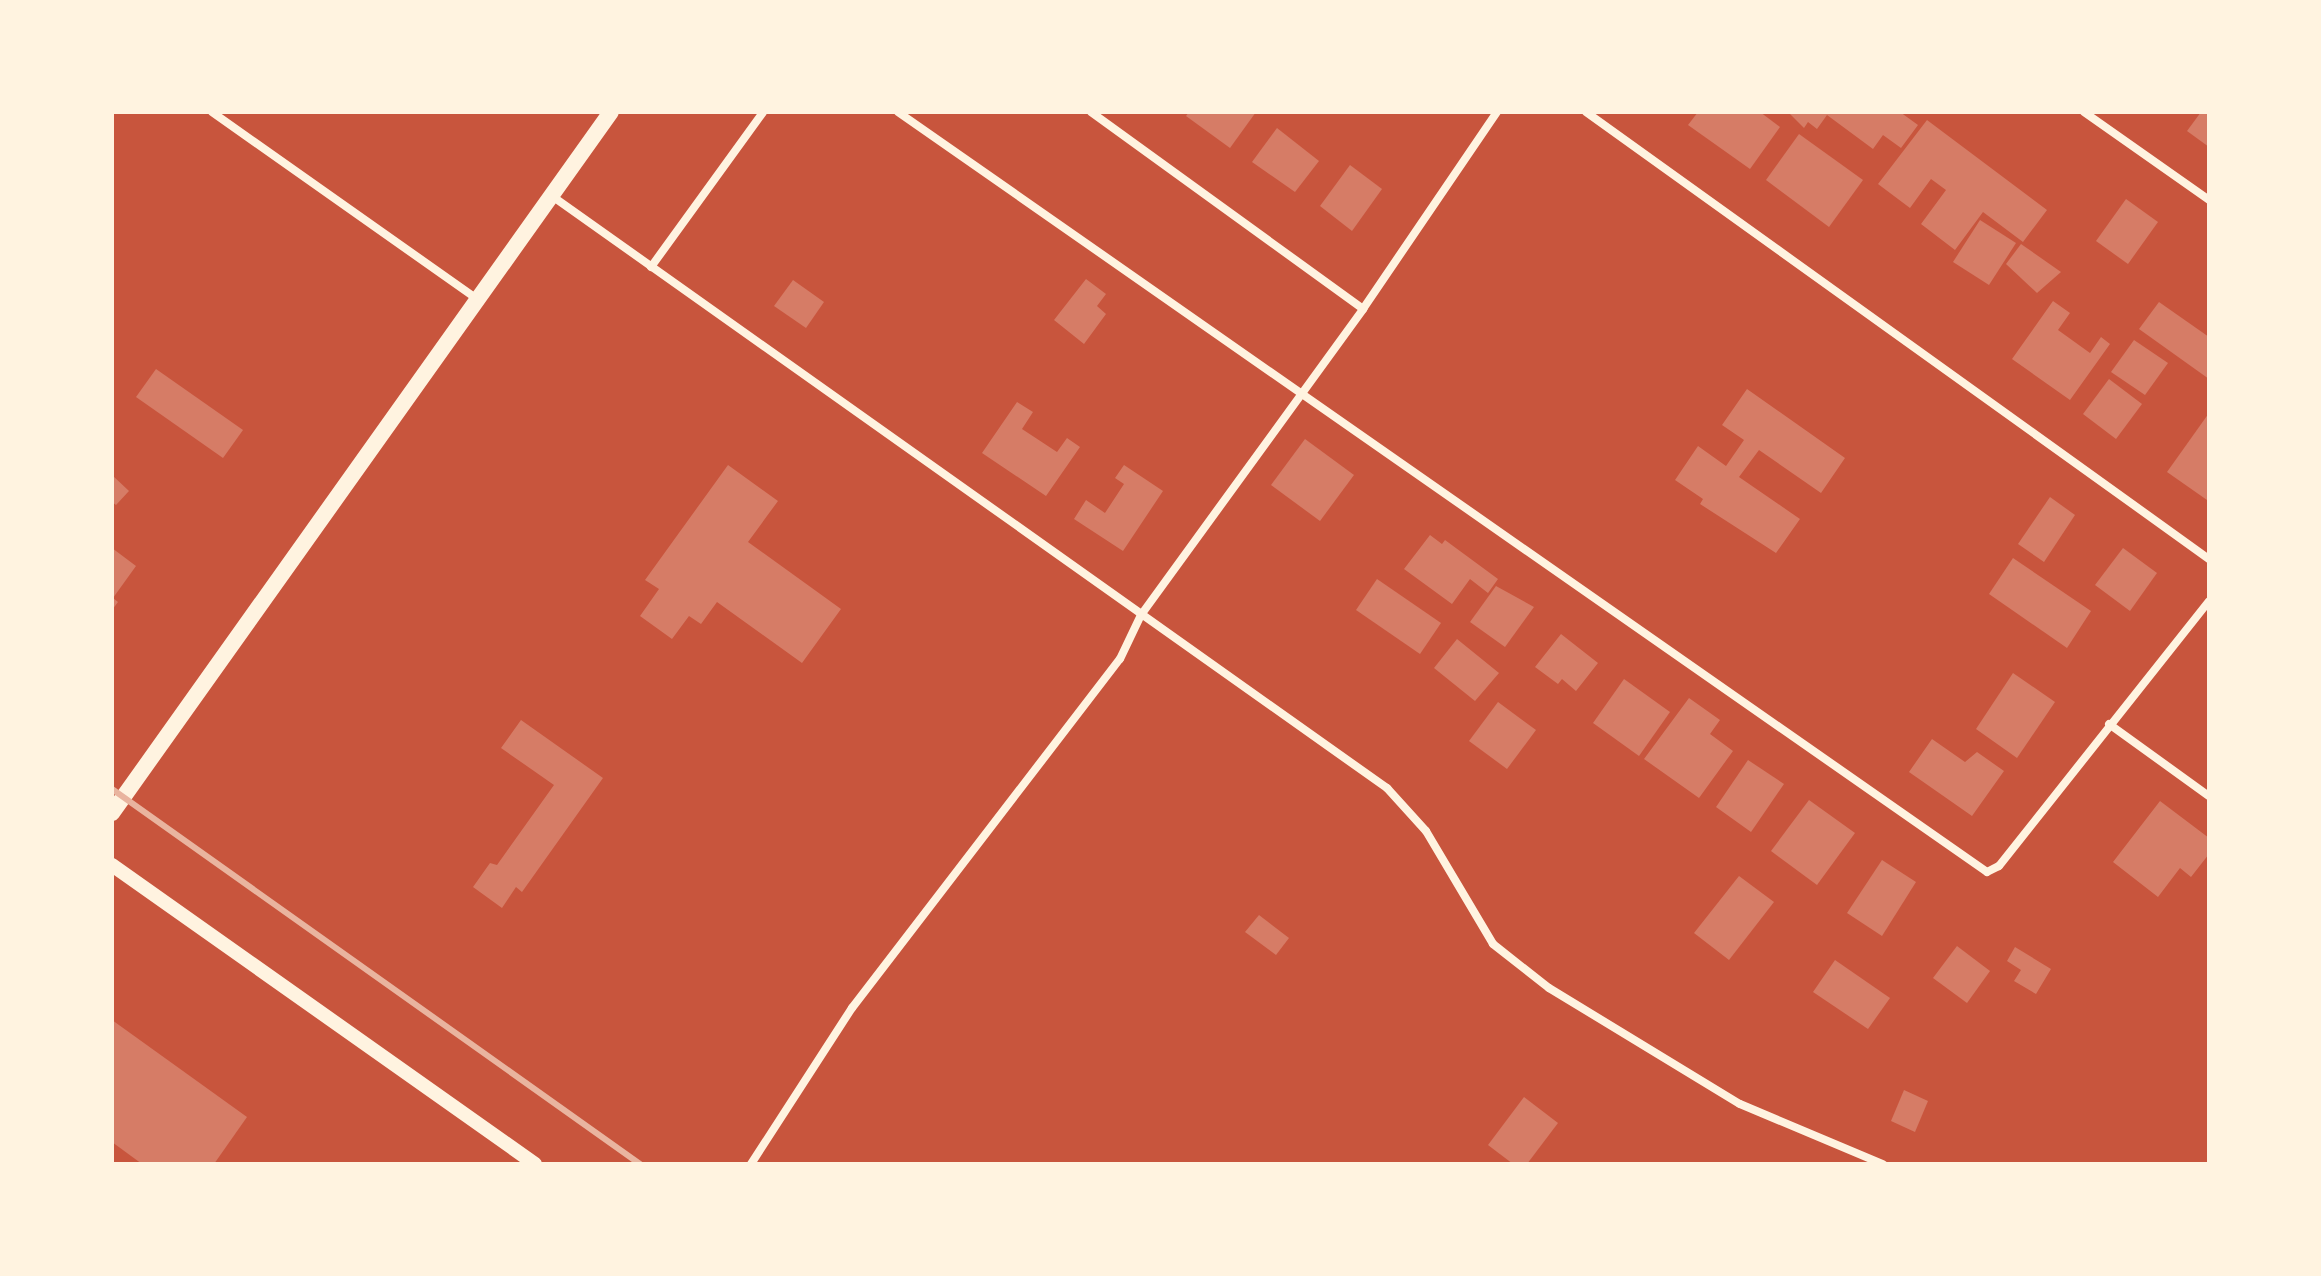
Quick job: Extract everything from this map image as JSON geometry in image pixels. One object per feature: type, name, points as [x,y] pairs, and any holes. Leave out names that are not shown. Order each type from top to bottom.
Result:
[{"type":"main road","points":[[112,813],[611,112]]},
{"type":"street","points":[[212,112],[477,299]]},
{"type":"street","points":[[651,267],[763,112]]},
{"type":"street","points":[[898,112],[1987,872],[1999,866],[2209,601]]},
{"type":"street","points":[[1091,112],[1363,309]]},
{"type":"street","points":[[751,1164],[852,1008],[1120,659],[1141,615],[1363,309],[1497,112]]},
{"type":"street","points":[[1586,112],[2209,559]]},
{"type":"street","points":[[2084,112],[2209,200]]},
{"type":"street","points":[[551,195],[1387,788],[1426,831],[1493,944],[1549,988],[1740,1104],[1883,1164]]},
{"type":"street","points":[[2109,724],[2209,796]]},
{"type":"street","points":[[112,865],[535,1164]]},
{"type":"building","points":[[1189,112],[1256,112],[1230,148],[1186,116]]},
{"type":"building","points":[[1698,112],[1760,112],[1780,127],[1750,169],[1688,125]]},
{"type":"building","points":[[1788,112],[1900,112],[1918,125],[1901,148],[1883,135],[1873,149],[1827,115],[1817,129],[1808,122],[1804,128]]},
{"type":"building","points":[[2201,112],[2209,112],[2209,147],[2187,131]]},
{"type":"building","points":[[1927,120],[2047,210],[2023,242],[1983,212],[1955,250],[1921,224],[1946,190],[1931,179],[1910,208],[1878,184]]},
{"type":"building","points":[[1277,128],[1319,161],[1295,192],[1252,162]]},
{"type":"building","points":[[1799,134],[1863,180],[1829,227],[1766,180]]},
{"type":"building","points":[[1350,165],[1382,189],[1352,231],[1320,206]]},
{"type":"building","points":[[2126,199],[2158,222],[2128,264],[2096,241]]},
{"type":"building","points":[[1980,220],[2016,243],[1989,285],[1953,262]]},
{"type":"building","points":[[2021,244],[2061,272],[2037,293],[2006,264]]},
{"type":"building","points":[[1086,279],[1106,294],[1097,306],[1106,314],[1084,344],[1054,320]]},
{"type":"building","points":[[793,280],[824,302],[806,328],[774,306]]},
{"type":"building","points":[[2053,301],[2070,313],[2058,330],[2090,353],[2101,337],[2110,344],[2070,400],[2012,359]]},
{"type":"building","points":[[2159,302],[2209,337],[2209,379],[2139,329]]},
{"type":"building","points":[[2134,340],[2168,363],[2145,395],[2111,372]]},
{"type":"building","points":[[156,369],[243,430],[223,458],[136,397]]},
{"type":"building","points":[[2109,379],[2142,404],[2116,439],[2083,414]]},
{"type":"building","points":[[1747,389],[1845,458],[1821,493],[1759,450],[1739,477],[1800,519],[1776,553],[1700,504],[1703,499],[1675,480],[1698,446],[1726,466],[1744,440],[1722,425]]},
{"type":"building","points":[[1017,402],[1033,412],[1022,429],[1057,452],[1067,438],[1080,447],[1046,496],[982,453]]},
{"type":"building","points":[[2209,413],[2209,497],[2207,500],[2167,472]]},
{"type":"building","points":[[1305,439],[1354,475],[1320,521],[1271,485]]},
{"type":"building","points":[[728,465],[778,501],[748,542],[841,609],[802,663],[717,602],[701,624],[689,616],[672,639],[640,616],[659,589],[645,580]]},
{"type":"building","points":[[1124,465],[1163,491],[1123,551],[1074,519],[1086,500],[1105,513],[1124,484],[1115,478]]},
{"type":"building","points":[[112,475],[129,491],[116,505],[112,502]]},
{"type":"building","points":[[2050,497],[2075,515],[2044,562],[2018,544]]},
{"type":"building","points":[[1430,535],[1442,544],[1445,540],[1498,579],[1488,593],[1470,579],[1452,604],[1404,569]]},
{"type":"building","points":[[112,548],[136,566],[113,598],[118,602],[112,610]]},
{"type":"building","points":[[2123,548],[2157,573],[2130,611],[2095,585]]},
{"type":"building","points":[[2013,558],[2091,611],[2067,648],[1989,594]]},
{"type":"building","points":[[1377,579],[1441,623],[1420,654],[1356,610]]},
{"type":"building","points":[[1496,586],[1534,607],[1505,647],[1470,622]]},
{"type":"building","points":[[1561,634],[1598,663],[1576,691],[1562,679],[1558,684],[1535,667]]},
{"type":"building","points":[[1457,639],[1499,673],[1475,701],[1434,668]]},
{"type":"building","points":[[2013,673],[2055,702],[2017,758],[1976,729]]},
{"type":"building","points":[[1624,679],[1670,712],[1639,756],[1593,723]]},
{"type":"building","points":[[1689,698],[1720,720],[1710,734],[1733,751],[1699,798],[1644,759]]},
{"type":"building","points":[[1498,702],[1536,730],[1507,769],[1469,741]]},
{"type":"building","points":[[521,720],[603,778],[522,892],[516,887],[502,908],[473,887],[490,863],[497,865],[554,785],[501,748]]},
{"type":"building","points":[[1932,739],[1965,762],[1977,752],[2004,771],[1972,816],[1909,772]]},
{"type":"building","points":[[1748,760],[1784,784],[1751,832],[1716,807]]},
{"type":"building","points":[[1809,800],[1855,833],[1817,885],[1771,851]]},
{"type":"building","points":[[2160,801],[2209,838],[2209,854],[2191,877],[2180,868],[2158,897],[2113,862]]},
{"type":"building","points":[[1882,860],[1916,882],[1882,936],[1847,913]]},
{"type":"building","points":[[1739,876],[1774,902],[1729,960],[1694,933]]},
{"type":"building","points":[[1259,915],[1289,938],[1276,955],[1245,932]]},
{"type":"building","points":[[1957,946],[1990,971],[1967,1003],[1933,978]]},
{"type":"building","points":[[2015,947],[2051,969],[2036,994],[2014,981],[2021,970],[2007,961]]},
{"type":"building","points":[[1835,960],[1890,998],[1868,1029],[1813,992]]},
{"type":"building","points":[[112,1020],[247,1117],[214,1164],[142,1164],[112,1142]]},
{"type":"building","points":[[1904,1090],[1928,1101],[1915,1132],[1891,1121]]},
{"type":"building","points":[[1524,1097],[1558,1123],[1527,1164],[1513,1164],[1488,1145]]},
{"type":"railway","points":[[112,789],[640,1164]]}]
